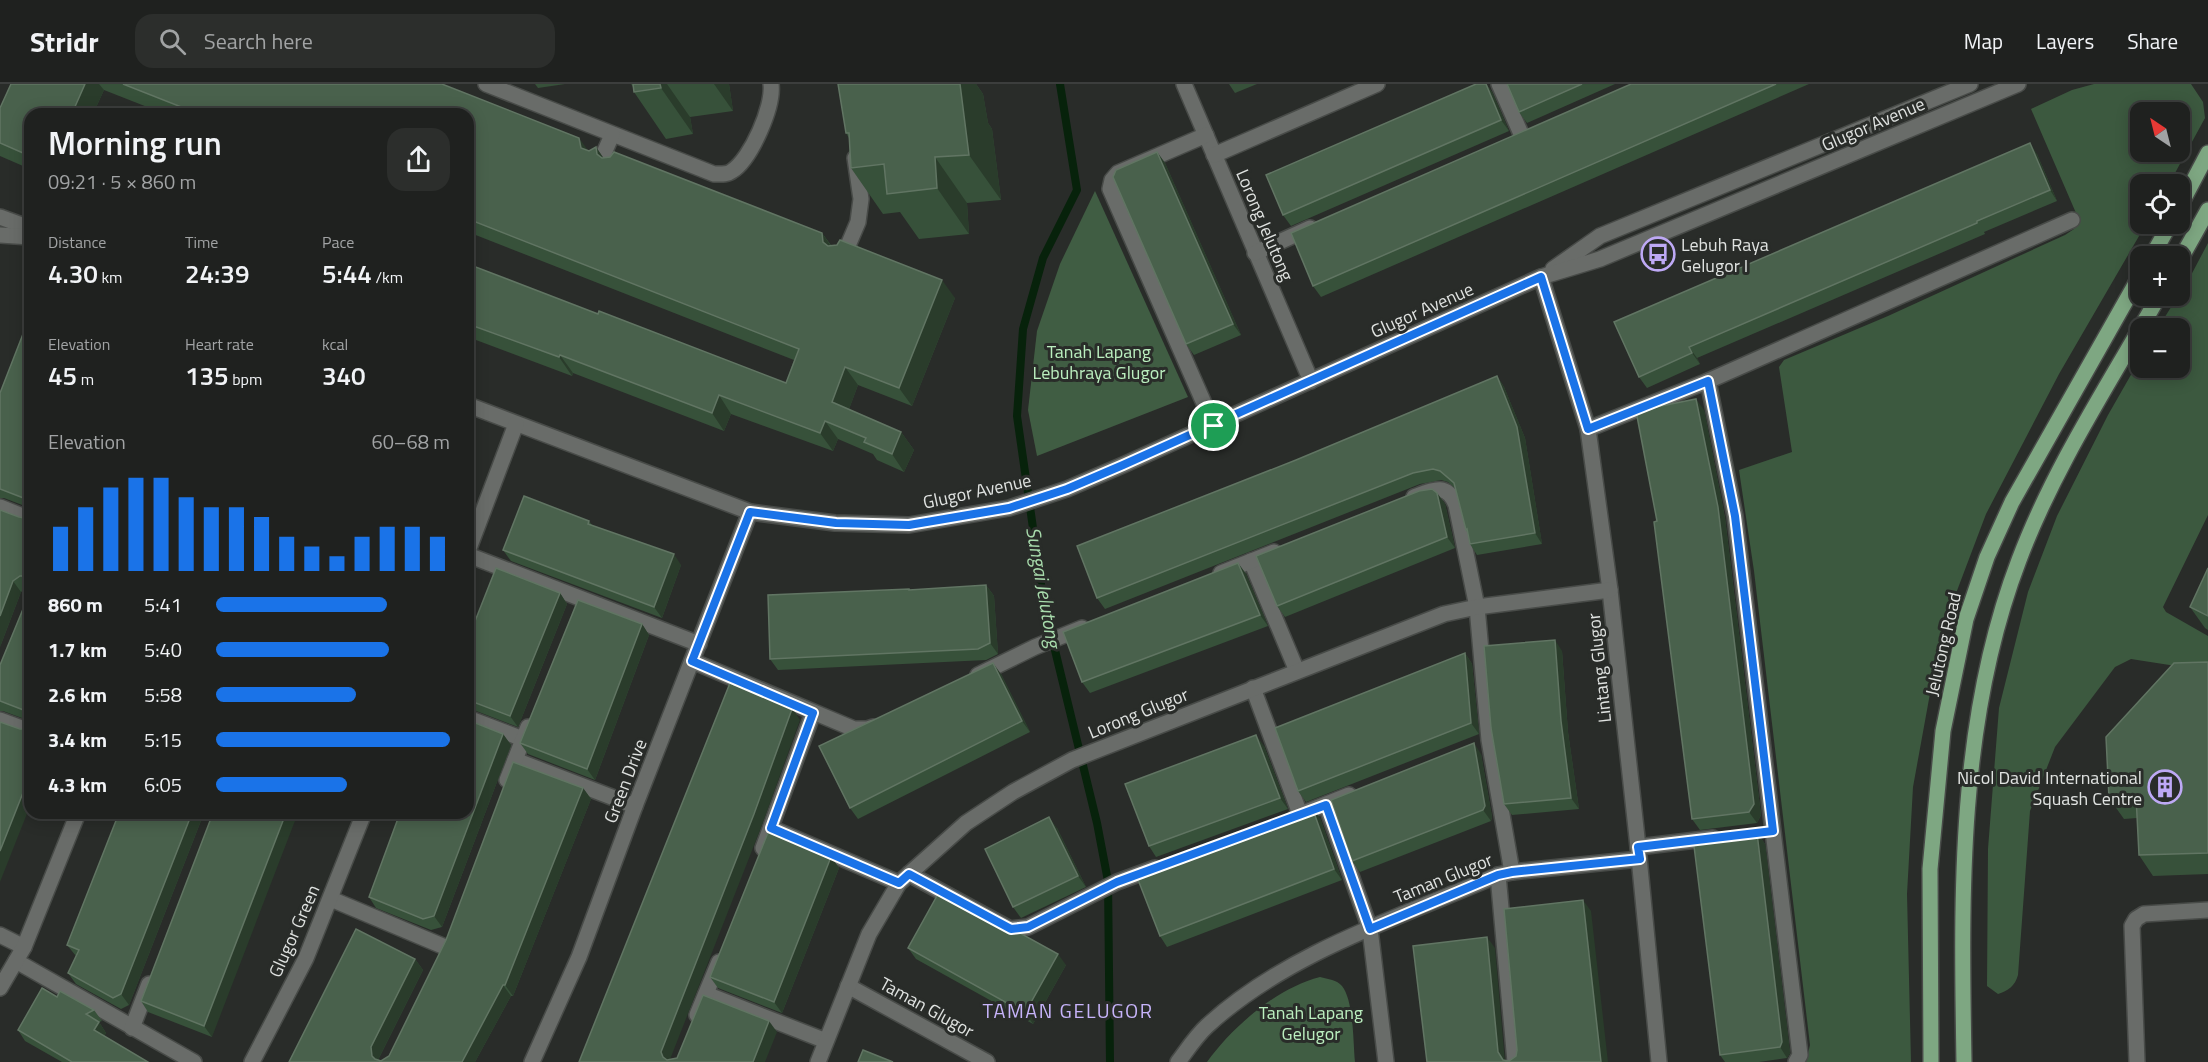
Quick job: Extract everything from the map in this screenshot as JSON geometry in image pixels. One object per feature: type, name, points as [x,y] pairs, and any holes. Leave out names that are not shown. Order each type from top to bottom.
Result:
[{"type":"main road","points":[[2190,187],[2208,153]]},
{"type":"main road","points":[[2188,246],[2208,210]]},
{"type":"main road","name":"Jelutong Road","points":[[1931,1062],[1930,869],[1943,731],[1966,619],[1987,557],[2012,502],[2130,293]]},
{"type":"main road","points":[[1964,1062],[1962,964],[1964,845],[1973,753],[1996,632],[2018,561],[2049,489],[2153,306]]},
{"type":"street","points":[[486,84],[714,174],[730,173],[744,161],[769,108],[771,84]]},
{"type":"street","name":"Lorong Jelutong","points":[[1184,84],[1311,381]]},
{"type":"street","points":[[1214,155],[1377,84]]},
{"type":"street","points":[[1499,84],[1522,136]]},
{"type":"street","name":"Glugor Avenue","points":[[1541,277],[1600,236],[1970,84]]},
{"type":"street","name":"Glugor Avenue","points":[[474,407],[750,512],[836,523],[909,525],[1009,508],[1067,489],[1214,426],[1541,277],[1600,259],[2018,84]]},
{"type":"street","points":[[601,160],[612,135]]},
{"type":"street","points":[[1206,135],[1118,173],[1112,180],[1110,189],[1214,426]]},
{"type":"street","points":[[844,255],[858,222],[861,199],[853,141]]},
{"type":"street","points":[[622,159],[630,142]]},
{"type":"street","points":[[1831,142],[1838,160]]},
{"type":"street","points":[[0,217],[24,226]]},
{"type":"street","points":[[1588,429],[1708,381],[2072,220]]},
{"type":"street","points":[[1256,253],[1319,224]]},
{"type":"street","points":[[0,235],[24,237]]},
{"type":"street","name":"Lintang Glugor","points":[[1541,277],[1588,429],[1610,590],[1659,1062]]},
{"type":"street","points":[[1708,381],[1735,516],[1767,832],[1800,1055],[1796,1062]]},
{"type":"street","points":[[474,537],[516,424]]},
{"type":"street","points":[[1402,501],[1435,489],[1448,492],[1453,498],[1477,607],[1483,742],[1505,874],[1515,1062]]},
{"type":"street","points":[[0,507],[24,517]]},
{"type":"street","name":"Green Drive","points":[[532,1062],[579,957],[635,806],[750,512]]},
{"type":"street","points":[[1209,578],[1284,548]]},
{"type":"street","points":[[474,556],[578,604],[699,644]]},
{"type":"street","points":[[1251,561],[1297,671]]},
{"type":"street","name":"Lorong Glugor","points":[[818,1062],[869,934],[904,879],[966,823],[1013,792],[1072,760],[1444,614],[1477,607],[1610,590]]},
{"type":"street","points":[[963,682],[1035,647],[1090,624]]},
{"type":"street","points":[[692,661],[854,729],[867,729],[891,718]]},
{"type":"street","points":[[1253,688],[1300,814]]},
{"type":"street","points":[[758,861],[813,713]]},
{"type":"street","points":[[503,791],[532,717]]},
{"type":"street","points":[[0,720],[24,729]]},
{"type":"street","points":[[474,720],[524,739]]},
{"type":"street","points":[[515,760],[635,806]]},
{"type":"street","points":[[1278,822],[1358,792]]},
{"type":"street","points":[[1326,805],[1370,929],[1386,1062]]},
{"type":"street","points":[[0,988],[24,947],[76,819]]},
{"type":"street","name":"Glugor Green","points":[[252,1062],[306,958],[331,899],[358,819]]},
{"type":"street","points":[[771,828],[904,879],[1011,929],[1028,927],[1117,882],[1171,862]]},
{"type":"street","name":"Taman Glugor","points":[[1179,1062],[1205,1027],[1251,990],[1313,953],[1370,929],[1505,874],[1639,853],[1728,836]]},
{"type":"street","points":[[331,899],[444,947]]},
{"type":"street","points":[[2137,1062],[2132,926],[2136,919],[2144,914],[2208,910]]},
{"type":"street","points":[[0,935],[24,947]]},
{"type":"street","points":[[690,1033],[723,950]]},
{"type":"street","points":[[16,961],[194,1062]]},
{"type":"street","points":[[132,1028],[152,974]]},
{"type":"street","name":"Taman Glugor","points":[[848,986],[962,1056],[987,1062]]},
{"type":"street","points":[[706,994],[826,1041]]},
{"type":"green space","points":[[2094,84],[2191,84],[2203,102],[2205,118],[2190,146],[2190,102],[2130,102],[2130,162],[2181,162],[2174,174],[2130,174],[2130,234],[2140,234],[2133,246],[2130,246],[2130,252],[2059,374],[1986,514],[1941,633],[1913,787],[1907,894],[1911,1062],[1806,1062],[1810,1045],[1754,571],[1739,470],[1792,452],[1779,367],[1784,360],[1888,316],[2074,229],[2076,213],[2031,109],[2072,90]]},
{"type":"green space","name":"Tanah Lapang Lebuhraya Glugor","points":[[1095,191],[1188,397],[1037,456],[1028,410],[1037,331],[1060,264]]},
{"type":"green space","points":[[2208,243],[2208,515],[2163,607],[2166,612],[2208,636],[2208,671],[2131,659],[2115,667],[2055,747],[2030,811],[2018,975],[2011,988],[1998,994],[1987,986],[1988,849],[1999,708],[2028,592],[2057,516],[2130,376],[2190,378],[2190,318],[2164,318],[2172,306],[2190,306],[2190,277]]},
{"type":"green space","name":"Tanah Lapang Gelugor","points":[[1320,977],[1338,982],[1346,993],[1351,1012],[1355,1062],[1207,1062],[1230,1035],[1257,1010],[1288,990]]},
{"type":"building","points":[[11,84],[85,84],[74,108],[24,108],[24,153],[0,143],[0,108]]},
{"type":"building","points":[[123,84],[442,84],[579,138],[581,148],[589,151],[596,147],[597,154],[602,158],[610,157],[614,152],[822,233],[823,242],[828,246],[837,245],[840,240],[942,280],[899,388],[845,367],[832,402],[901,432],[892,454],[864,442],[866,438],[825,421],[820,433],[719,395],[712,413],[560,355],[559,357],[474,326],[474,266],[598,314],[599,311],[786,383],[799,349],[474,221],[474,108],[184,108]]},
{"type":"building","points":[[633,84],[660,84],[661,88],[634,92]]},
{"type":"building","points":[[838,84],[960,84],[969,155],[935,157],[937,188],[887,194],[884,164],[851,168],[849,133],[846,133]]},
{"type":"building","points":[[1476,84],[1486,84],[1501,120],[1283,215],[1266,175]]},
{"type":"building","points":[[1507,84],[1582,84],[1519,112]]},
{"type":"building","points":[[1631,84],[1776,84],[1313,286],[1291,233]]},
{"type":"building","points":[[2030,143],[2050,190],[1689,347],[1692,353],[1639,377],[1614,322]]},
{"type":"building","points":[[1157,152],[1233,324],[1186,344],[1113,177],[1116,170]]},
{"type":"building","points":[[24,331],[24,498],[0,489],[0,393]]},
{"type":"building","points":[[1497,376],[1517,427],[1535,533],[1470,544],[1454,483],[1440,471],[1433,469],[1413,473],[1097,598],[1077,546],[1296,460]]},
{"type":"building","points":[[1696,399],[1718,507],[1754,804],[1749,812],[1692,819],[1654,522],[1657,521],[1636,411]]},
{"type":"building","points":[[1432,489],[1437,493],[1447,537],[1277,606],[1256,556],[1419,491]]},
{"type":"building","points":[[524,496],[589,521],[588,524],[674,554],[654,607],[503,550]]},
{"type":"building","points":[[0,510],[24,518],[24,576],[13,581],[0,616]]},
{"type":"building","points":[[1238,563],[1260,615],[1082,682],[1063,632]]},
{"type":"building","points":[[496,568],[560,593],[510,716],[474,702],[474,624]]},
{"type":"building","points":[[2208,568],[2208,616],[2190,607]]},
{"type":"building","points":[[986,585],[990,643],[978,649],[770,659],[768,595]]},
{"type":"building","points":[[578,600],[642,624],[587,769],[520,743]]},
{"type":"building","points":[[24,607],[24,710],[0,701],[0,665]]},
{"type":"building","points":[[1555,640],[1561,721],[1571,798],[1504,804],[1491,728],[1484,646]]},
{"type":"building","points":[[1465,653],[1471,723],[1298,791],[1275,728]]},
{"type":"building","name":"Nicol David International Squash Centre","points":[[2208,662],[2208,853],[2139,855],[2136,796],[2109,798],[2106,737],[2174,663]]},
{"type":"building","points":[[993,663],[1022,721],[850,808],[819,746]]},
{"type":"building","points":[[730,683],[791,706],[792,709],[754,814],[661,1052],[667,1060],[677,1058],[703,995],[769,1021],[753,1062],[579,1062]]},
{"type":"building","points":[[0,722],[24,729],[24,790],[0,851]]},
{"type":"building","points":[[474,722],[503,734],[474,810]]},
{"type":"building","points":[[1256,735],[1280,798],[1149,846],[1125,784]]},
{"type":"building","points":[[1474,743],[1485,806],[1483,810],[1352,861],[1331,800]]},
{"type":"building","points":[[513,762],[583,788],[505,985],[462,1062],[289,1062],[356,929],[415,959],[371,1047],[372,1056],[375,1059],[381,1061],[389,1056],[446,940]]},
{"type":"building","points":[[1312,807],[1334,869],[1160,936],[1135,872]]},
{"type":"building","points":[[1049,817],[1078,876],[1013,907],[985,849]]},
{"type":"building","points":[[117,819],[190,819],[121,994],[113,998],[68,973],[79,950],[67,945]]},
{"type":"building","points":[[211,819],[284,819],[204,1026],[141,1001]]},
{"type":"building","points":[[398,819],[471,819],[434,916],[423,919],[369,897]]},
{"type":"building","points":[[769,830],[831,857],[774,1002],[710,977]]},
{"type":"building","points":[[1754,831],[1757,833],[1782,1042],[1780,1047],[1720,1055],[1693,838]]},
{"type":"building","points":[[938,894],[998,927],[1009,927],[1058,954],[1025,1013],[908,948]]},
{"type":"building","points":[[1583,900],[1601,1062],[1427,1062],[1413,946],[1487,937],[1498,1052],[1503,1060],[1509,1061],[1516,1056],[1517,1050],[1504,909]]},
{"type":"building","points":[[42,988],[57,997],[60,991],[94,1010],[86,1014],[99,1022],[94,1030],[148,1062],[72,1062],[18,1030]]},
{"type":"building","points":[[863,1050],[893,1062],[858,1062]]},
{"type":"waterway","name":"Sungai Jelutong","points":[[1060,84],[1077,190],[1043,258],[1023,329],[1017,416],[1044,605],[1097,823],[1108,881],[1110,1062]]},
{"type":"place","name":"Lebuh Raya Gelugor I","points":[[1658,254]]},
{"type":"place","name":"Nicol David International Squash Centre","points":[[2165,787]]},
{"type":"district","name":"TAMAN GELUGOR","points":[[1068,1010]]},
{"type":"route","points":[[1541,277],[1588,429],[1708,381],[1735,516],[1773,831],[1638,847],[1640,859],[1498,875],[1370,929],[1326,805],[1117,882],[1028,927],[1011,929],[909,874],[899,883],[771,828],[813,713],[692,661],[750,512],[836,523],[909,525],[1009,508],[1067,489],[1214,426],[1541,277]]}]
